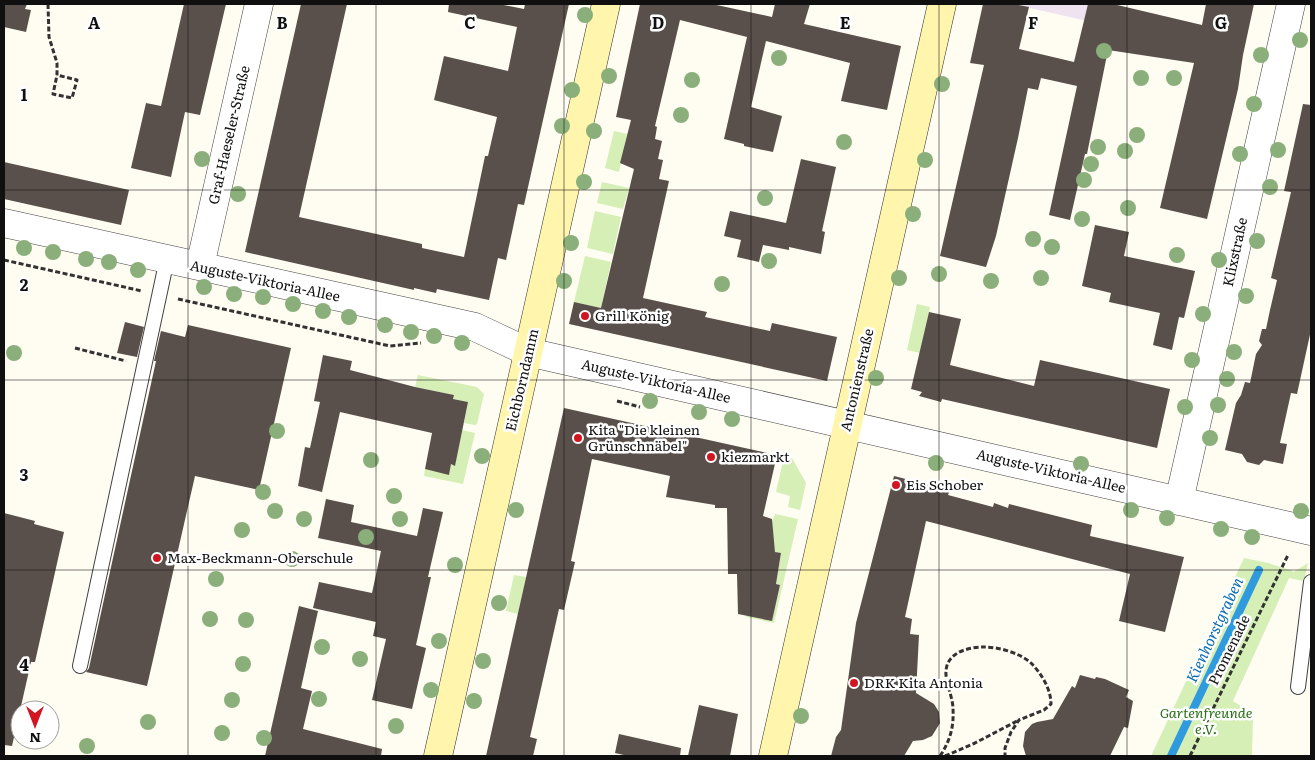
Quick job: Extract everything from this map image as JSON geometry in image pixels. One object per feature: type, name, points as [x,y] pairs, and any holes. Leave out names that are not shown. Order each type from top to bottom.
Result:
[{"type":"main road","name":"Eichborndamm","points":[[438,756],[606,4]]},
{"type":"main road","name":"Antonienstraße","points":[[773,756],[942,4]]},
{"type":"street","name":"Graf-Haeseler-Straße","points":[[200,266],[259,4]]},
{"type":"street","name":"Klixstraße","points":[[1179,501],[1291,4]]},
{"type":"street","name":"Auguste-Viktoria-Allee","points":[[4,223],[475,327],[528,352],[1311,531]]},
{"type":"lane","points":[[80,666],[167,259]]},
{"type":"lane","points":[[1298,687],[1311,582]]},
{"type":"path","points":[[48,4],[49,37],[57,62],[57,75],[53,94],[72,98],[77,80],[57,75]]},
{"type":"path","points":[[4,260],[390,346],[426,343]]},
{"type":"path","points":[[75,348],[144,365]]},
{"type":"path","points":[[614,400],[649,409]]},
{"type":"path","name":"Promenade","points":[[1190,756],[1288,554]]},
{"type":"path","points":[[940,756],[948,744],[952,729],[952,695],[946,672],[949,661],[958,652],[974,647],[989,647],[1014,653],[1027,660],[1037,669],[1051,695],[1051,704],[1044,710],[945,756]]},
{"type":"path","points":[[1005,756],[1012,732],[1019,720]]},
{"type":"shaded area","points":[[1013,4],[1118,4],[1113,27]]},
{"type":"green space","points":[[614,131],[627,134],[619,172],[605,168]]},
{"type":"green space","points":[[602,182],[629,188],[623,209],[597,203]]},
{"type":"green space","points":[[595,211],[621,217],[613,254],[587,248]]},
{"type":"green space","points":[[585,256],[611,262],[601,308],[574,302]]},
{"type":"green space","points":[[917,304],[930,307],[920,353],[907,350]]},
{"type":"green space","points":[[418,375],[477,387],[484,394],[477,424],[464,423],[468,402],[453,399],[454,395],[415,387]]},
{"type":"green space","points":[[462,430],[475,433],[463,484],[424,476],[425,469],[449,474],[451,464],[455,465]]},
{"type":"green space","points":[[784,457],[792,458],[806,483],[800,510],[788,507],[790,496],[776,492]]},
{"type":"green space","points":[[775,514],[798,519],[774,623],[746,617],[747,615],[772,620],[780,585],[776,584],[781,554],[775,552],[772,522]]},
{"type":"green space","name":"Gartenfreunde e.V.","points":[[1244,558],[1268,563],[1293,571],[1292,573],[1308,563],[1304,581],[1289,578],[1233,701],[1253,714],[1252,756],[1151,756]]},
{"type":"green space","points":[[514,575],[526,577],[518,614],[506,611]]},
{"type":"building","points":[[4,4],[27,4],[25,9],[31,10],[26,32],[4,27]]},
{"type":"building","points":[[184,4],[226,4],[200,115],[185,112],[171,177],[131,168],[146,103],[161,106]]},
{"type":"building","points":[[301,4],[347,4],[299,217],[422,244],[422,248],[464,257],[485,156],[488,156],[497,117],[434,100],[444,56],[508,71],[517,27],[448,12],[449,4],[499,4],[524,9],[525,4],[569,4],[524,205],[518,204],[506,260],[498,258],[489,300],[437,289],[436,293],[414,288],[414,290],[245,252]]},
{"type":"building","points":[[640,4],[712,4],[772,17],[775,4],[810,4],[804,24],[901,46],[887,110],[841,101],[850,63],[766,41],[751,107],[782,116],[773,152],[744,146],[744,144],[724,139],[747,37],[680,20],[655,126],[657,127],[655,139],[662,141],[658,159],[663,160],[659,179],[669,181],[643,298],[707,312],[705,317],[770,331],[772,323],[837,337],[827,381],[569,324],[574,302],[601,308],[634,169],[620,163],[631,120],[616,117]]},
{"type":"building","points":[[983,4],[1013,4],[1029,7],[1019,49],[1074,62],[1088,4],[1113,4],[1202,25],[1206,4],[1254,4],[1238,89],[1207,219],[1160,208],[1194,63],[1108,50],[1087,154],[1085,154],[1070,220],[1049,215],[1077,86],[1041,78],[1038,90],[1028,88],[996,236],[986,267],[940,256],[984,65],[970,63]]},
{"type":"building","points":[[1303,104],[1311,105],[1311,330],[1297,394],[1291,393],[1280,443],[1287,444],[1283,464],[1264,460],[1259,465],[1247,462],[1242,454],[1225,450],[1236,403],[1245,382],[1250,383],[1256,354],[1262,345],[1259,341],[1262,329],[1266,329],[1277,280],[1271,278],[1291,192],[1284,191]]},
{"type":"building","points":[[801,159],[836,167],[822,231],[825,232],[821,254],[789,247],[789,250],[763,245],[759,262],[737,257],[741,240],[724,236],[730,211],[786,223]]},
{"type":"building","points":[[4,162],[129,190],[121,225],[4,199]]},
{"type":"building","points":[[1095,225],[1129,232],[1124,256],[1195,271],[1184,318],[1179,317],[1172,350],[1153,345],[1160,313],[1109,302],[1111,293],[1082,286]]},
{"type":"building","points":[[929,312],[961,319],[950,365],[1034,386],[1040,360],[1170,389],[1157,448],[942,399],[941,402],[919,396],[922,392],[911,389]]},
{"type":"building","points":[[125,322],[144,327],[137,357],[117,353]]},
{"type":"building","points":[[188,325],[291,348],[259,490],[195,476],[147,686],[86,672],[89,668],[161,331],[185,337]]},
{"type":"building","points":[[323,355],[352,361],[350,370],[454,395],[453,399],[468,402],[455,466],[451,464],[449,475],[425,469],[432,433],[340,412],[322,492],[298,486],[305,447],[310,448],[320,402],[314,401]]},
{"type":"building","points":[[564,408],[777,455],[763,516],[772,519],[775,552],[781,553],[776,584],[780,585],[772,621],[738,614],[737,574],[728,574],[727,508],[715,508],[715,505],[666,497],[670,476],[592,459],[571,561],[575,562],[564,610],[559,609],[530,737],[537,739],[533,756],[486,756]]},
{"type":"building","points":[[894,476],[950,490],[948,495],[993,507],[994,503],[1008,508],[1009,504],[1092,525],[1090,536],[1184,557],[1165,632],[1119,621],[1130,574],[926,521],[905,617],[912,619],[910,634],[919,635],[916,693],[934,704],[939,712],[940,723],[932,736],[923,740],[913,741],[904,756],[831,756],[836,737],[841,730],[856,623]]},
{"type":"building","points":[[326,499],[354,505],[351,522],[417,536],[423,508],[443,512],[428,577],[431,577],[416,645],[426,648],[412,709],[372,700],[386,639],[373,636],[376,622],[313,608],[319,582],[372,593],[381,551],[318,538]]},
{"type":"building","points":[[4,513],[35,521],[34,524],[64,532],[35,662],[31,662],[22,700],[10,700],[10,746],[4,745]]},
{"type":"building","points":[[299,606],[318,611],[301,688],[312,691],[303,729],[382,749],[381,756],[265,756]]},
{"type":"building","points":[[1080,675],[1095,679],[1096,677],[1105,679],[1129,690],[1126,697],[1133,701],[1128,728],[1124,727],[1110,756],[1026,756],[1023,746],[1025,732],[1032,724],[1053,719],[1072,686],[1075,688]]},
{"type":"building","points":[[699,705],[738,714],[730,756],[688,756]]},
{"type":"building","points":[[619,734],[681,748],[680,756],[628,756],[615,753]]},
{"type":"waterway","name":"Kienhorstgraben","points":[[1171,756],[1259,570]]},
{"type":"place","name":"Grill König","points":[[585,316]]},
{"type":"place","name":"Kita \"Die kleinen Grünschnäbel\"","points":[[578,438]]},
{"type":"place","name":"kiezmarkt","points":[[711,457]]},
{"type":"place","name":"Eis Schober","points":[[896,485]]},
{"type":"place","name":"Max-Beckmann-Oberschule","points":[[157,558]]},
{"type":"place","name":"DRK Kita Antonia","points":[[854,683]]}]
